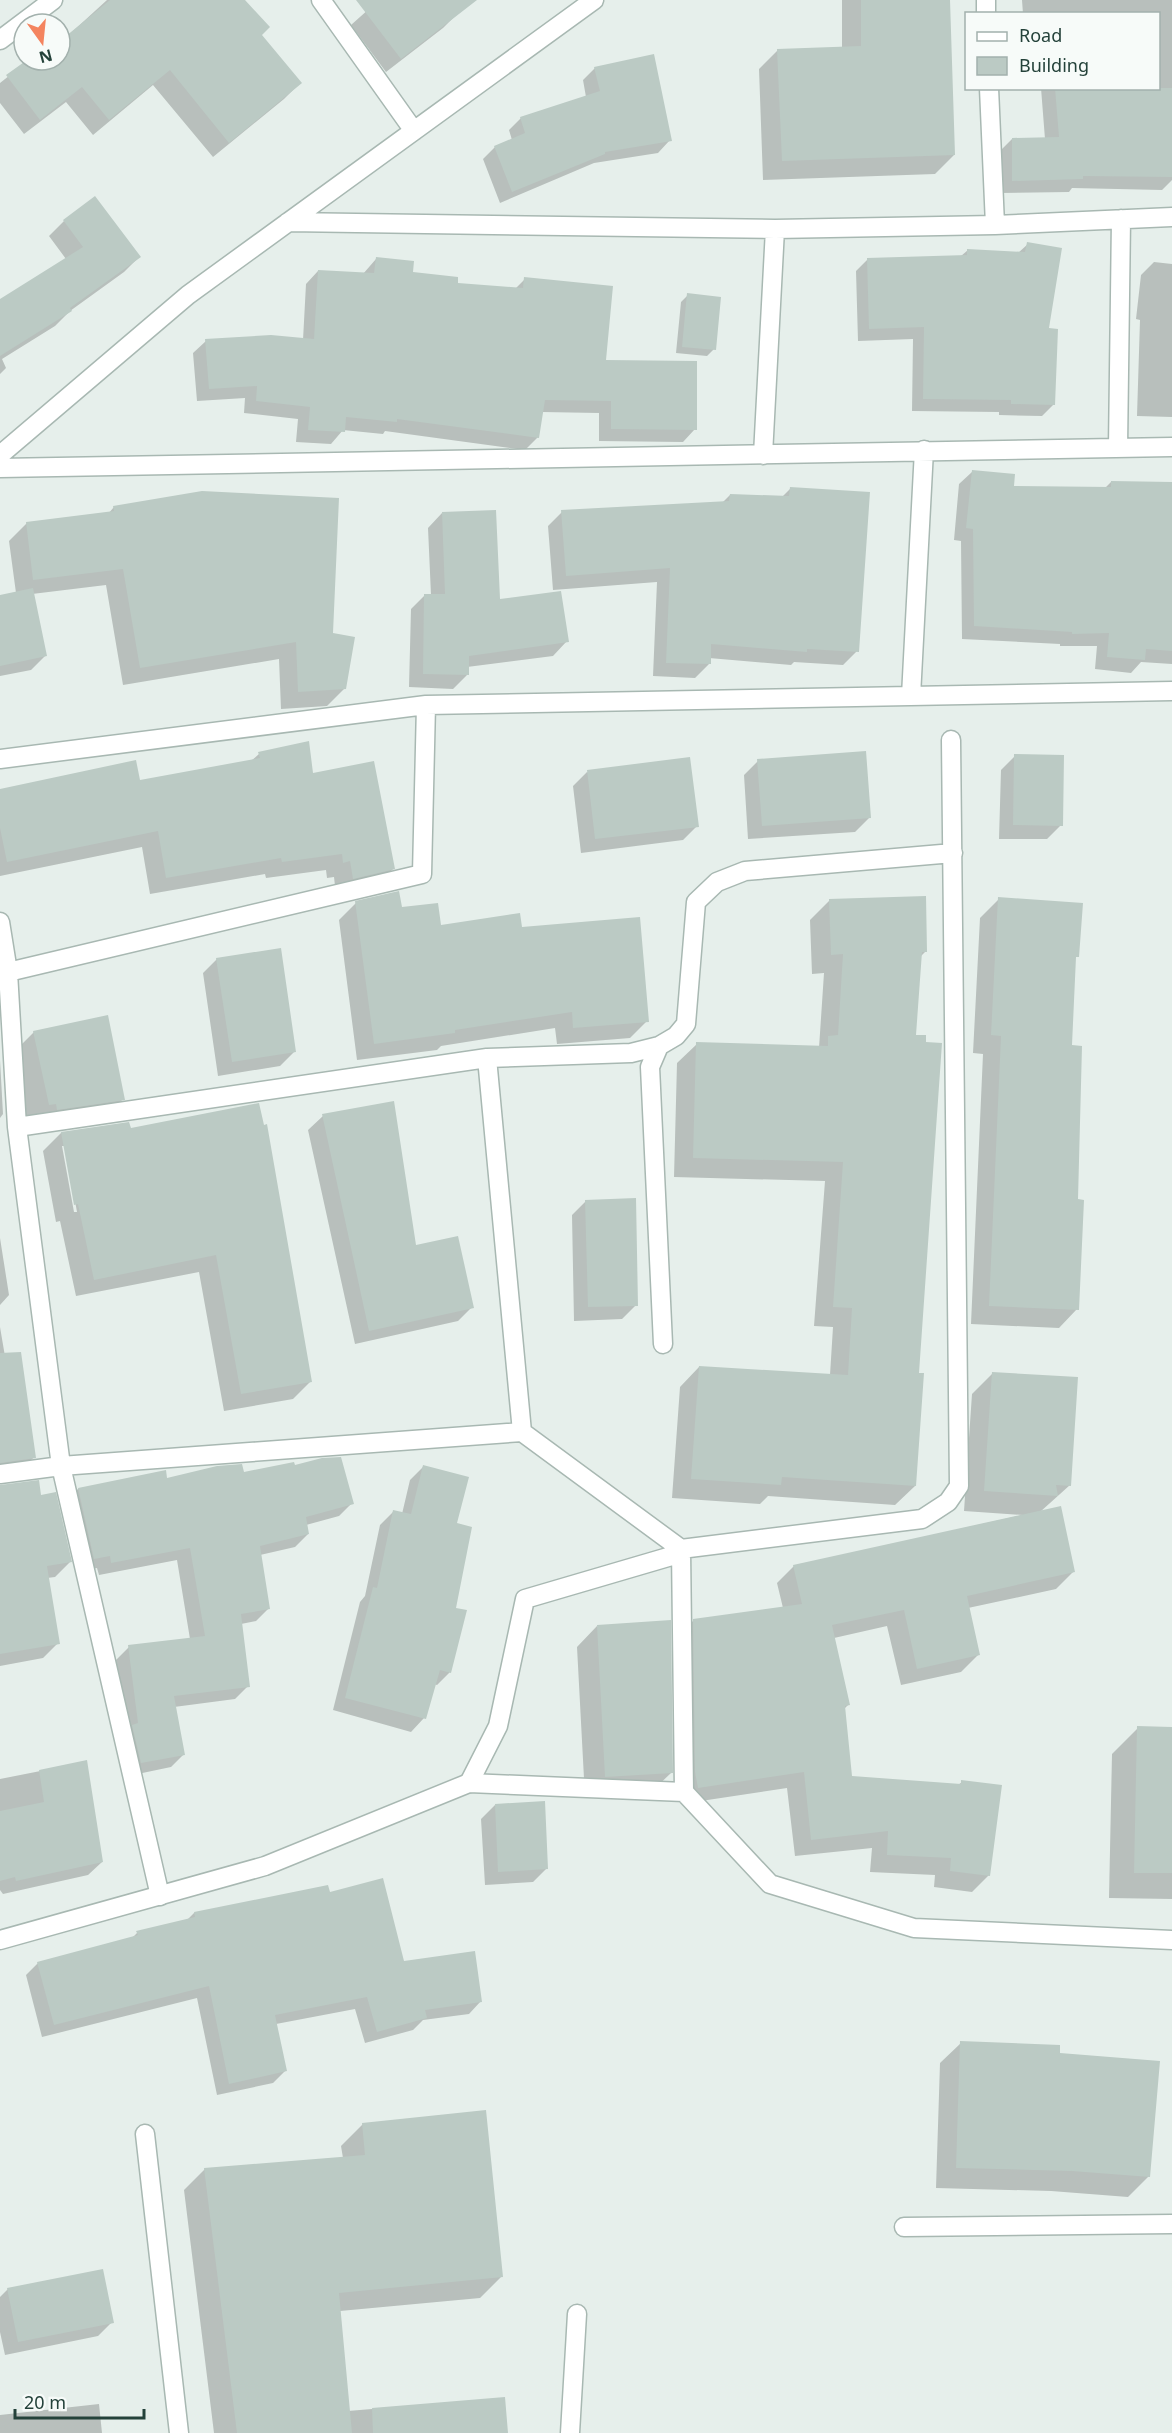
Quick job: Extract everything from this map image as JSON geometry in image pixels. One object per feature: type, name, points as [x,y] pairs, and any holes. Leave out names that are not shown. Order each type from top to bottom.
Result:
[{"type":"street","points":[[0,40],[53,0]]},
{"type":"street","points":[[321,0],[414,130]]},
{"type":"street","points":[[0,455],[188,295],[594,0]]},
{"type":"street","points":[[989,90],[995,225]]},
{"type":"street","points":[[288,222],[775,229],[995,225],[1172,217]]},
{"type":"street","points":[[1118,448],[1121,219]]},
{"type":"street","points":[[763,454],[775,229]]},
{"type":"street","points":[[0,468],[1172,447]]},
{"type":"street","points":[[911,696],[924,450]]},
{"type":"street","points":[[0,759],[426,705],[1172,691]]},
{"type":"street","points":[[8,972],[422,874],[426,705]]},
{"type":"street","points":[[469,1783],[498,1725],[525,1599],[675,1555],[681,1549],[922,1519],[948,1502],[959,1486],[951,740]]},
{"type":"street","points":[[17,1127],[487,1058],[631,1053],[659,1046],[676,1036],[686,1024],[696,902],[717,882],[745,871],[954,853]]},
{"type":"street","points":[[0,922],[8,972],[17,1127],[61,1466],[160,1896]]},
{"type":"street","points":[[659,1046],[650,1067],[663,1344]]},
{"type":"street","points":[[487,1058],[522,1432]]},
{"type":"street","points":[[0,1474],[61,1466],[522,1432],[681,1549]]},
{"type":"street","points":[[681,1549],[684,1792],[770,1884],[914,1928],[1172,1940]]},
{"type":"street","points":[[0,1940],[265,1866],[469,1783],[684,1792]]},
{"type":"street","points":[[144,2134],[179,2433]]},
{"type":"street","points":[[904,2227],[1172,2224]]},
{"type":"street","points":[[570,2433],[577,2314]]},
{"type":"building","points":[[110,0],[245,0],[270,27],[262,35],[302,83],[229,143],[170,70],[109,120],[82,87],[40,120],[6,75],[12,71],[72,72],[72,31]]},
{"type":"building","points":[[356,0],[477,0],[401,59]]},
{"type":"building","points":[[861,0],[950,0],[955,155],[782,161],[777,49],[861,46]]},
{"type":"building","points":[[654,54],[672,141],[605,152],[605,154],[512,192],[494,146],[525,133],[520,117],[600,91],[594,67]]},
{"type":"building","points":[[1172,88],[1172,177],[1083,176],[1083,179],[1012,181],[1012,138],[1059,137],[1055,90]]},
{"type":"building","points":[[95,196],[141,257],[70,308],[72,311],[0,356],[0,299],[83,247],[63,220]]},
{"type":"building","points":[[1027,242],[1062,248],[1049,328],[1058,329],[1055,405],[1011,404],[1011,400],[923,399],[924,327],[869,329],[867,258],[967,255],[967,249],[1025,252]]},
{"type":"building","points":[[376,257],[414,261],[413,272],[458,277],[458,283],[523,288],[524,277],[613,286],[606,360],[697,361],[697,430],[611,429],[611,401],[545,400],[539,438],[397,419],[397,422],[346,417],[345,432],[308,430],[310,407],[256,401],[257,386],[209,389],[205,339],[271,335],[314,339],[318,270],[374,273]]},
{"type":"building","points":[[687,293],[721,297],[716,350],[682,347]]},
{"type":"building","points":[[972,470],[1015,474],[1014,486],[1111,487],[1111,481],[1172,482],[1172,651],[1146,649],[1145,660],[1107,657],[1109,633],[1072,634],[1072,632],[974,626],[973,529],[966,528]]},
{"type":"building","points":[[790,487],[870,492],[859,652],[807,649],[807,652],[711,644],[711,664],[666,663],[670,568],[566,576],[561,510],[729,501],[730,494],[789,496]]},
{"type":"building","points":[[202,491],[339,498],[333,633],[355,637],[346,689],[298,692],[296,642],[140,668],[123,569],[33,580],[26,522],[114,511],[113,506]]},
{"type":"building","points":[[496,510],[500,599],[561,591],[569,642],[469,656],[469,675],[423,674],[424,594],[445,594],[442,512]]},
{"type":"building","points":[[33,588],[47,656],[0,666],[0,595]]},
{"type":"building","points":[[309,741],[313,773],[374,761],[395,869],[353,879],[350,861],[343,863],[342,854],[282,862],[281,858],[166,878],[158,831],[7,862],[0,828],[0,789],[136,760],[140,780],[260,758],[258,752]]},
{"type":"building","points":[[866,751],[871,818],[762,826],[757,759]]},
{"type":"building","points":[[1014,754],[1064,755],[1063,826],[1013,825]]},
{"type":"building","points":[[690,757],[699,827],[595,839],[587,770]]},
{"type":"building","points":[[399,891],[402,907],[438,903],[441,925],[520,913],[522,927],[640,917],[649,1022],[573,1028],[572,1012],[455,1030],[455,1033],[374,1044],[355,901]]},
{"type":"building","points":[[926,896],[927,952],[922,952],[916,1035],[926,1035],[926,1042],[942,1043],[919,1373],[924,1373],[916,1486],[782,1477],[781,1485],[691,1479],[699,1366],[848,1375],[852,1308],[833,1307],[843,1162],[693,1158],[696,1042],[828,1046],[828,1036],[838,1035],[843,954],[831,955],[829,899]]},
{"type":"building","points":[[998,897],[1083,903],[1079,957],[1076,957],[1072,1045],[1082,1046],[1078,1199],[1084,1200],[1079,1310],[989,1306],[1001,1036],[991,1035]]},
{"type":"building","points":[[281,948],[296,1052],[232,1062],[216,958]]},
{"type":"building","points":[[108,1015],[125,1100],[57,1110],[56,1104],[49,1105],[33,1031]]},
{"type":"building","points":[[394,1101],[416,1245],[458,1236],[474,1308],[369,1331],[322,1114]]},
{"type":"building","points":[[259,1103],[264,1125],[267,1124],[312,1382],[241,1394],[216,1255],[94,1280],[78,1204],[74,1205],[61,1132],[129,1122],[131,1128]]},
{"type":"building","points":[[636,1198],[638,1306],[588,1307],[585,1200]]},
{"type":"building","points":[[21,1352],[36,1458],[0,1463],[0,1353]]},
{"type":"building","points":[[992,1372],[1078,1377],[1071,1486],[1056,1485],[1058,1496],[984,1491]]},
{"type":"building","points":[[341,1457],[354,1504],[306,1517],[309,1534],[260,1546],[270,1609],[241,1614],[250,1687],[174,1696],[185,1755],[141,1763],[132,1725],[138,1723],[128,1645],[205,1636],[190,1548],[111,1563],[110,1556],[94,1559],[78,1488],[166,1470],[167,1478],[217,1466],[242,1464],[244,1472],[294,1462],[295,1465],[322,1458]]},
{"type":"building","points":[[423,1465],[469,1477],[457,1523],[472,1527],[456,1608],[467,1610],[451,1673],[440,1670],[426,1719],[345,1698],[373,1587],[377,1588],[393,1510],[411,1514]]},
{"type":"building","points":[[39,1480],[41,1495],[56,1492],[72,1562],[47,1566],[60,1644],[0,1654],[0,1485]]},
{"type":"building","points":[[1061,1506],[1075,1572],[967,1596],[980,1655],[917,1669],[904,1610],[832,1625],[850,1705],[845,1706],[852,1776],[961,1784],[961,1780],[1002,1785],[990,1876],[950,1871],[951,1858],[887,1855],[888,1831],[811,1840],[804,1772],[698,1788],[695,1772],[693,1619],[802,1604],[793,1565]]},
{"type":"building","points":[[671,1620],[673,1773],[605,1777],[597,1625]]},
{"type":"building","points":[[1137,1726],[1172,1727],[1172,1873],[1134,1873]]},
{"type":"building","points":[[87,1760],[103,1862],[16,1881],[15,1877],[0,1881],[0,1811],[44,1802],[39,1770]]},
{"type":"building","points":[[545,1801],[548,1869],[498,1872],[495,1804]]},
{"type":"building","points":[[383,1878],[404,1961],[475,1951],[482,2002],[425,2010],[427,2018],[377,2032],[367,1997],[275,2015],[287,2071],[229,2084],[209,1986],[54,2025],[37,1962],[138,1935],[136,1931],[195,1917],[194,1912],[328,1885],[330,1892]]},
{"type":"building","points":[[960,2041],[1060,2045],[1060,2053],[1160,2061],[1150,2177],[1072,2171],[956,2168]]},
{"type":"building","points":[[486,2110],[503,2277],[339,2293],[352,2433],[237,2433],[204,2168],[365,2155],[362,2123]]},
{"type":"building","points":[[103,2269],[114,2323],[18,2342],[7,2288]]},
{"type":"building","points":[[505,2397],[508,2433],[373,2433],[372,2408]]}]
